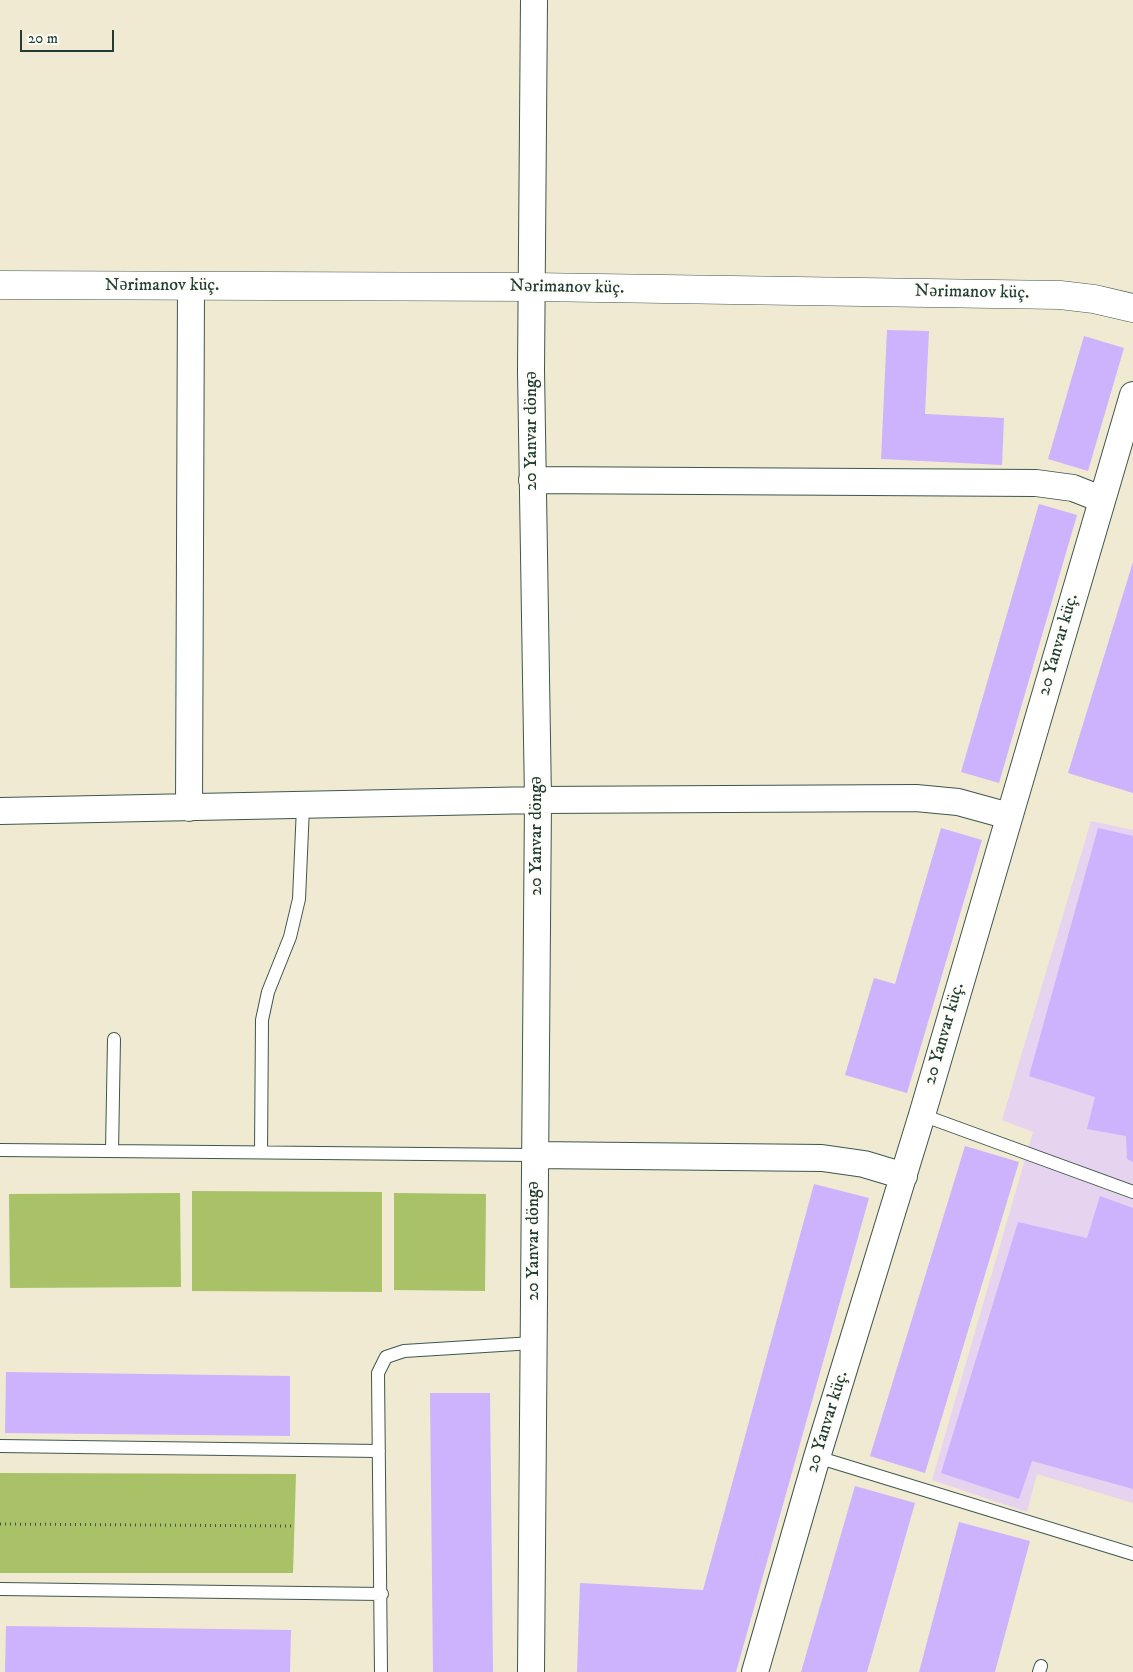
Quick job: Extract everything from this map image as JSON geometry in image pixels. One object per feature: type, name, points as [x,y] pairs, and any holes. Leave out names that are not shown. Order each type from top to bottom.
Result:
[{"type":"street","name":"20 Yanvar döngə","points":[[531,1672],[538,800],[532,480],[534,0]]},
{"type":"street","name":"Nərimanov küç.","points":[[0,285],[533,287],[1060,295],[1094,299],[1133,308]]},
{"type":"street","points":[[189,808],[191,286]]},
{"type":"street","name":"20 Yanvar küç.","points":[[755,1672],[817,1457],[922,1115],[1101,499],[1132,405]]},
{"type":"street","points":[[532,480],[1036,483],[1073,488],[1101,499]]},
{"type":"street","points":[[0,811],[303,807],[538,800],[916,798],[958,802],[1009,816]]},
{"type":"street","points":[[534,1155],[822,1158],[864,1164],[904,1176]]},
{"type":"lane","points":[[261,1152],[262,1020],[268,992],[290,937],[299,899],[303,807]]},
{"type":"lane","points":[[112,1151],[114,1039]]},
{"type":"lane","points":[[922,1115],[1133,1192]]},
{"type":"lane","points":[[0,1150],[534,1155]]},
{"type":"lane","points":[[382,1672],[378,1373],[386,1357],[404,1351],[533,1343]]},
{"type":"lane","points":[[0,1446],[379,1451]]},
{"type":"lane","points":[[817,1457],[1133,1554]]},
{"type":"lane","points":[[0,1589],[382,1594]]},
{"type":"path","points":[[0,1524],[294,1526]]},
{"type":"shaded area","points":[[1091,821],[1133,830],[1133,1503],[1037,1474],[1027,1512],[932,1480],[1033,1132],[1002,1120]]},
{"type":"green space","points":[[192,1191],[382,1192],[382,1292],[192,1291]]},
{"type":"green space","points":[[180,1193],[181,1287],[10,1288],[9,1194]]},
{"type":"green space","points":[[394,1193],[486,1194],[485,1291],[394,1290]]},
{"type":"green space","points":[[0,1473],[296,1474],[293,1573],[0,1573]]},
{"type":"building","points":[[887,330],[929,331],[925,414],[1004,418],[1002,465],[881,459]]},
{"type":"building","points":[[1084,336],[1124,348],[1088,471],[1048,459]]},
{"type":"building","points":[[1039,504],[1077,515],[999,783],[961,772]]},
{"type":"building","points":[[1133,562],[1133,793],[1068,773]]},
{"type":"building","points":[[941,828],[982,840],[907,1093],[845,1075],[874,978],[895,984]]},
{"type":"building","points":[[1098,828],[1133,836],[1133,1162],[1127,1159],[1126,1136],[1087,1129],[1095,1097],[1029,1076]]},
{"type":"building","points":[[965,1146],[1019,1162],[925,1473],[870,1456]]},
{"type":"building","points":[[814,1184],[869,1198],[736,1672],[577,1672],[580,1583],[703,1590]]},
{"type":"building","points":[[1100,1196],[1133,1208],[1133,1489],[1032,1461],[1019,1499],[941,1473],[1018,1222],[1087,1238]]},
{"type":"building","points":[[6,1372],[290,1376],[290,1436],[5,1433]]},
{"type":"building","points":[[430,1393],[490,1393],[493,1672],[433,1672]]},
{"type":"building","points":[[855,1486],[915,1503],[867,1672],[801,1672]]},
{"type":"building","points":[[959,1522],[1030,1541],[995,1672],[919,1672]]},
{"type":"building","points":[[6,1626],[291,1630],[290,1672],[5,1672]]}]
